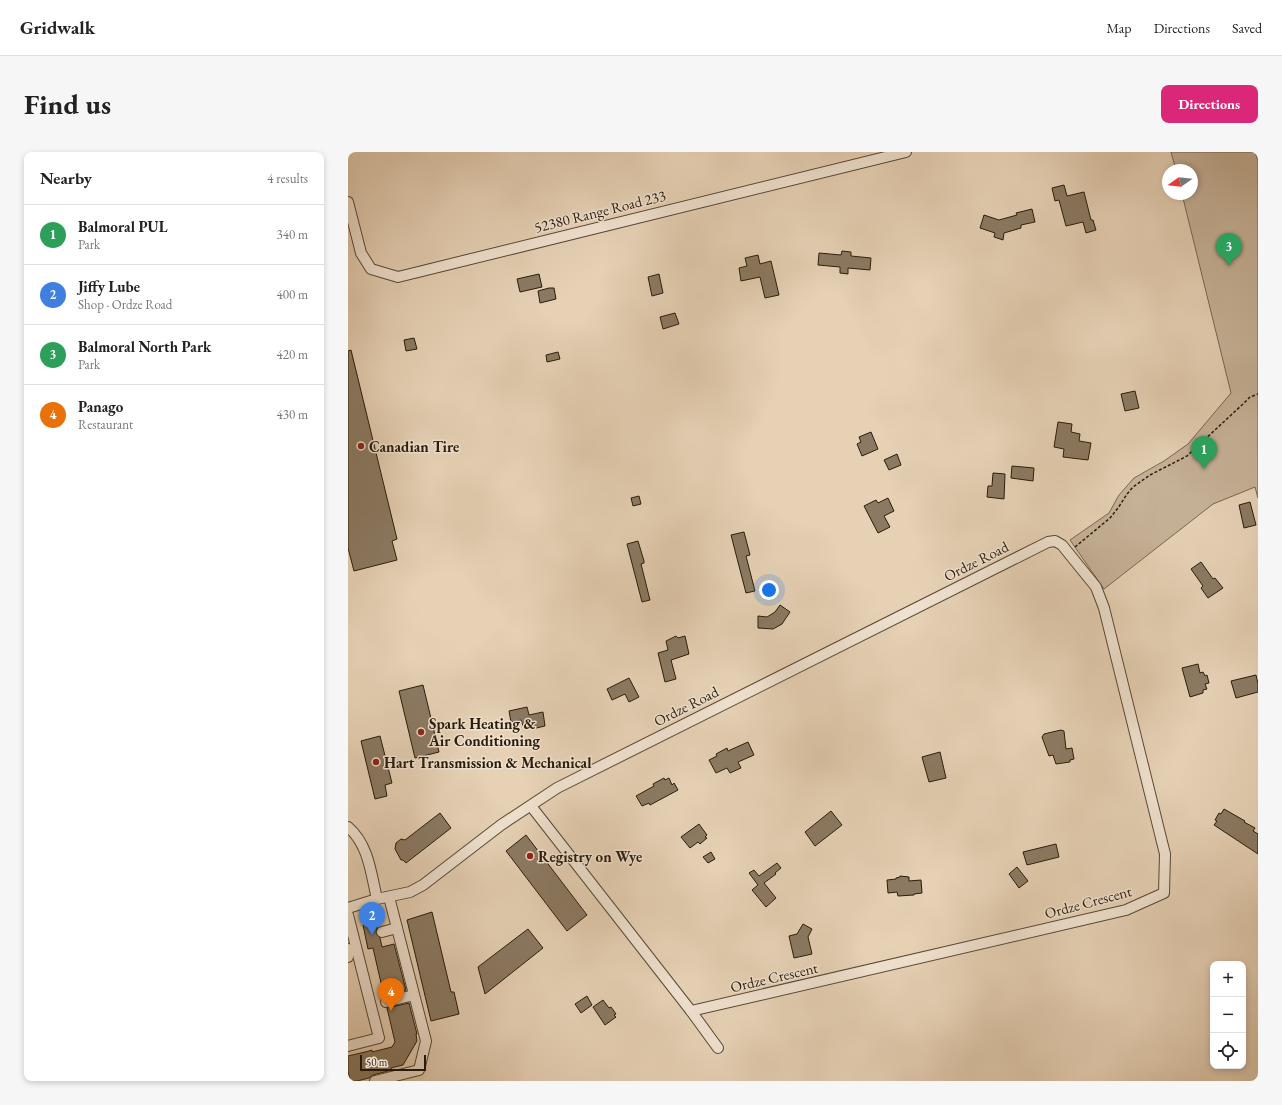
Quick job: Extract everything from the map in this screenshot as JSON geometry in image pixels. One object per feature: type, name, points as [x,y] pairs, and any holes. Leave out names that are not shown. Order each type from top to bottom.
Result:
[{"type":"street","name":"52380 Range Road 233","points":[[348,202],[361,253],[371,270],[398,277],[906,152]]},
{"type":"street","name":"Ordze Crescent","points":[[692,1011],[1126,910],[1164,893],[1165,854],[1104,608],[1096,587],[1069,553],[1062,545],[1055,542],[1048,542]]},
{"type":"street","name":"Ordze Road","points":[[348,908],[377,899],[410,892],[423,885],[501,825],[558,788],[1048,542]]},
{"type":"street","points":[[531,806],[692,1011],[718,1048]]},
{"type":"street","points":[[348,827],[359,838],[365,849],[377,899]]},
{"type":"street","points":[[375,1081],[418,1070],[426,1041],[389,897]]},
{"type":"street","points":[[348,915],[379,1038],[348,1046]]},
{"type":"street","points":[[382,932],[397,928]]},
{"type":"street","points":[[348,949],[348,957]]},
{"type":"street","points":[[386,1002],[414,995]]},
{"type":"path","points":[[1069,553],[1110,518],[1133,487],[1150,475],[1187,456],[1244,402],[1250,397],[1258,394]]},
{"type":"shaded area","points":[[1171,152],[1255,152],[1258,161],[1258,498],[1255,487],[1213,504],[1104,589],[1070,540],[1109,513],[1119,495],[1134,478],[1164,461],[1188,444],[1231,393],[1183,200],[1198,200],[1198,164],[1174,164]]},
{"type":"building","points":[[1064,185],[1067,196],[1084,192],[1091,220],[1093,220],[1096,230],[1086,233],[1083,222],[1066,226],[1059,200],[1055,201],[1052,188]]},
{"type":"building","points":[[1032,209],[1035,222],[1021,225],[1021,228],[1004,233],[1003,240],[994,237],[995,233],[980,228],[984,215],[999,220],[1017,215],[1016,213]]},
{"type":"building","points":[[842,251],[851,252],[851,256],[871,258],[870,270],[848,268],[848,274],[840,273],[840,267],[818,265],[819,253],[841,255]]},
{"type":"building","points":[[758,255],[760,264],[771,261],[779,295],[765,298],[760,277],[741,281],[739,268],[747,266],[745,258]]},
{"type":"building","points":[[539,274],[542,287],[520,292],[517,279]]},
{"type":"building","points":[[659,274],[663,293],[652,296],[648,277]]},
{"type":"building","points":[[554,288],[556,299],[540,303],[538,291]]},
{"type":"building","points":[[675,313],[679,324],[663,329],[660,317]]},
{"type":"building","points":[[414,338],[417,349],[406,351],[404,340]]},
{"type":"building","name":"Canadian Tire","points":[[351,350],[397,539],[392,541],[397,560],[354,571],[348,548],[348,351]]},
{"type":"building","points":[[558,352],[560,359],[547,362],[546,355]]},
{"type":"building","points":[[1135,391],[1139,408],[1125,411],[1121,394]]},
{"type":"building","points":[[1058,422],[1072,424],[1071,432],[1080,434],[1079,441],[1091,443],[1088,460],[1063,457],[1064,449],[1054,447]]},
{"type":"building","points":[[871,432],[878,449],[862,456],[857,444],[861,442],[859,437]]},
{"type":"building","points":[[897,454],[901,465],[889,470],[884,460]]},
{"type":"building","points":[[1012,466],[1034,468],[1033,481],[1011,478]]},
{"type":"building","points":[[993,473],[1005,474],[1004,499],[987,497],[988,486],[992,486]]},
{"type":"building","points":[[639,496],[641,504],[633,506],[631,498]]},
{"type":"building","points":[[888,498],[894,511],[884,516],[890,527],[878,533],[864,506],[876,500],[878,503]]},
{"type":"building","points":[[1250,502],[1256,525],[1244,528],[1239,505]]},
{"type":"building","points":[[744,532],[750,555],[746,556],[755,591],[746,593],[731,535]]},
{"type":"building","points":[[638,541],[644,561],[644,563],[641,564],[650,600],[642,602],[627,544]]},
{"type":"building","points":[[1201,562],[1213,579],[1215,578],[1223,588],[1208,598],[1201,588],[1203,586],[1191,569]]},
{"type":"building","points":[[780,605],[790,612],[782,624],[773,629],[758,628],[758,616],[767,617],[775,612]]},
{"type":"building","points":[[676,636],[678,638],[685,636],[689,654],[671,660],[676,679],[665,682],[658,653],[668,650],[666,641]]},
{"type":"building","points":[[1198,664],[1200,673],[1203,672],[1205,676],[1207,675],[1209,683],[1205,684],[1207,689],[1203,690],[1203,693],[1190,697],[1182,668]]},
{"type":"building","points":[[1256,675],[1258,692],[1236,698],[1231,681]]},
{"type":"building","points":[[629,678],[639,697],[629,702],[625,694],[612,700],[607,689]]},
{"type":"building","name":"Spark Heating & Air Conditioning","points":[[423,685],[439,752],[415,758],[399,691]]},
{"type":"building","points":[[527,707],[529,715],[543,712],[545,726],[532,729],[531,727],[525,728],[521,720],[511,722],[509,711]]},
{"type":"building","points":[[1061,730],[1064,731],[1066,749],[1072,748],[1074,759],[1070,760],[1070,762],[1056,764],[1053,755],[1049,756],[1042,737],[1044,734]]},
{"type":"building","name":"Hart Transmission & Mechanical","points":[[380,736],[392,783],[385,785],[387,796],[375,799],[361,741]]},
{"type":"building","points":[[748,742],[754,755],[738,762],[741,768],[730,773],[727,768],[716,773],[709,760],[727,748],[728,751]]},
{"type":"building","points":[[940,752],[946,778],[929,782],[922,757]]},
{"type":"building","points":[[664,778],[665,780],[669,778],[672,785],[674,783],[678,790],[650,805],[649,803],[642,806],[636,796],[654,786],[653,784]]},
{"type":"building","points":[[1224,809],[1255,828],[1253,831],[1258,834],[1258,854],[1214,825],[1217,821],[1215,820],[1219,813],[1221,814]]},
{"type":"building","points":[[831,811],[842,825],[815,846],[805,832]]},
{"type":"building","points":[[440,813],[451,828],[406,863],[401,860],[395,849],[396,843],[401,839],[405,840]]},
{"type":"building","points":[[699,824],[707,835],[705,837],[707,838],[700,844],[698,842],[690,848],[681,837]]},
{"type":"building","points":[[526,835],[587,915],[567,931],[506,851]]},
{"type":"building","points":[[1056,844],[1059,857],[1027,865],[1023,852]]},
{"type":"building","points":[[711,852],[715,859],[708,863],[703,857]]},
{"type":"building","points":[[777,863],[781,868],[764,883],[776,898],[766,907],[752,890],[758,885],[749,873],[754,870],[759,876]]},
{"type":"building","points":[[1017,867],[1028,881],[1019,888],[1009,874]]},
{"type":"building","points":[[900,876],[909,877],[909,881],[921,880],[922,893],[898,896],[897,892],[888,893],[887,880],[896,879]]},
{"type":"building","points":[[432,912],[451,992],[454,992],[459,1014],[431,1021],[407,920]]},
{"type":"building","points":[[376,922],[376,933],[380,938],[382,947],[394,944],[406,990],[384,996],[373,948],[368,949],[363,925]]},
{"type":"building","points":[[803,924],[812,929],[808,937],[812,954],[794,958],[789,936],[797,934]]},
{"type":"building","points":[[528,929],[543,948],[485,994],[478,967]]},
{"type":"building","points":[[587,996],[592,1005],[581,1013],[575,1004]]},
{"type":"building","points":[[603,1000],[616,1014],[614,1015],[616,1017],[605,1025],[593,1007]]},
{"type":"building","points":[[409,1003],[417,1034],[417,1041],[403,1065],[391,1068],[392,1070],[373,1075],[369,1078],[350,1081],[348,1056],[392,1047],[395,1042],[387,1008]]},
{"type":"place","name":"Balmoral North Park","points":[[1229,266]]},
{"type":"place","name":"Canadian Tire","points":[[361,446]]},
{"type":"place","name":"Balmoral PUL","points":[[1204,469]]},
{"type":"place","name":"Spark Heating & Air Conditioning","points":[[421,732]]},
{"type":"place","name":"Hart Transmission & Mechanical","points":[[376,762]]},
{"type":"place","name":"Registry on Wye","points":[[530,856]]},
{"type":"place","name":"Jiffy Lube","points":[[372,935]]},
{"type":"place","name":"Panago","points":[[391,1011]]}]
